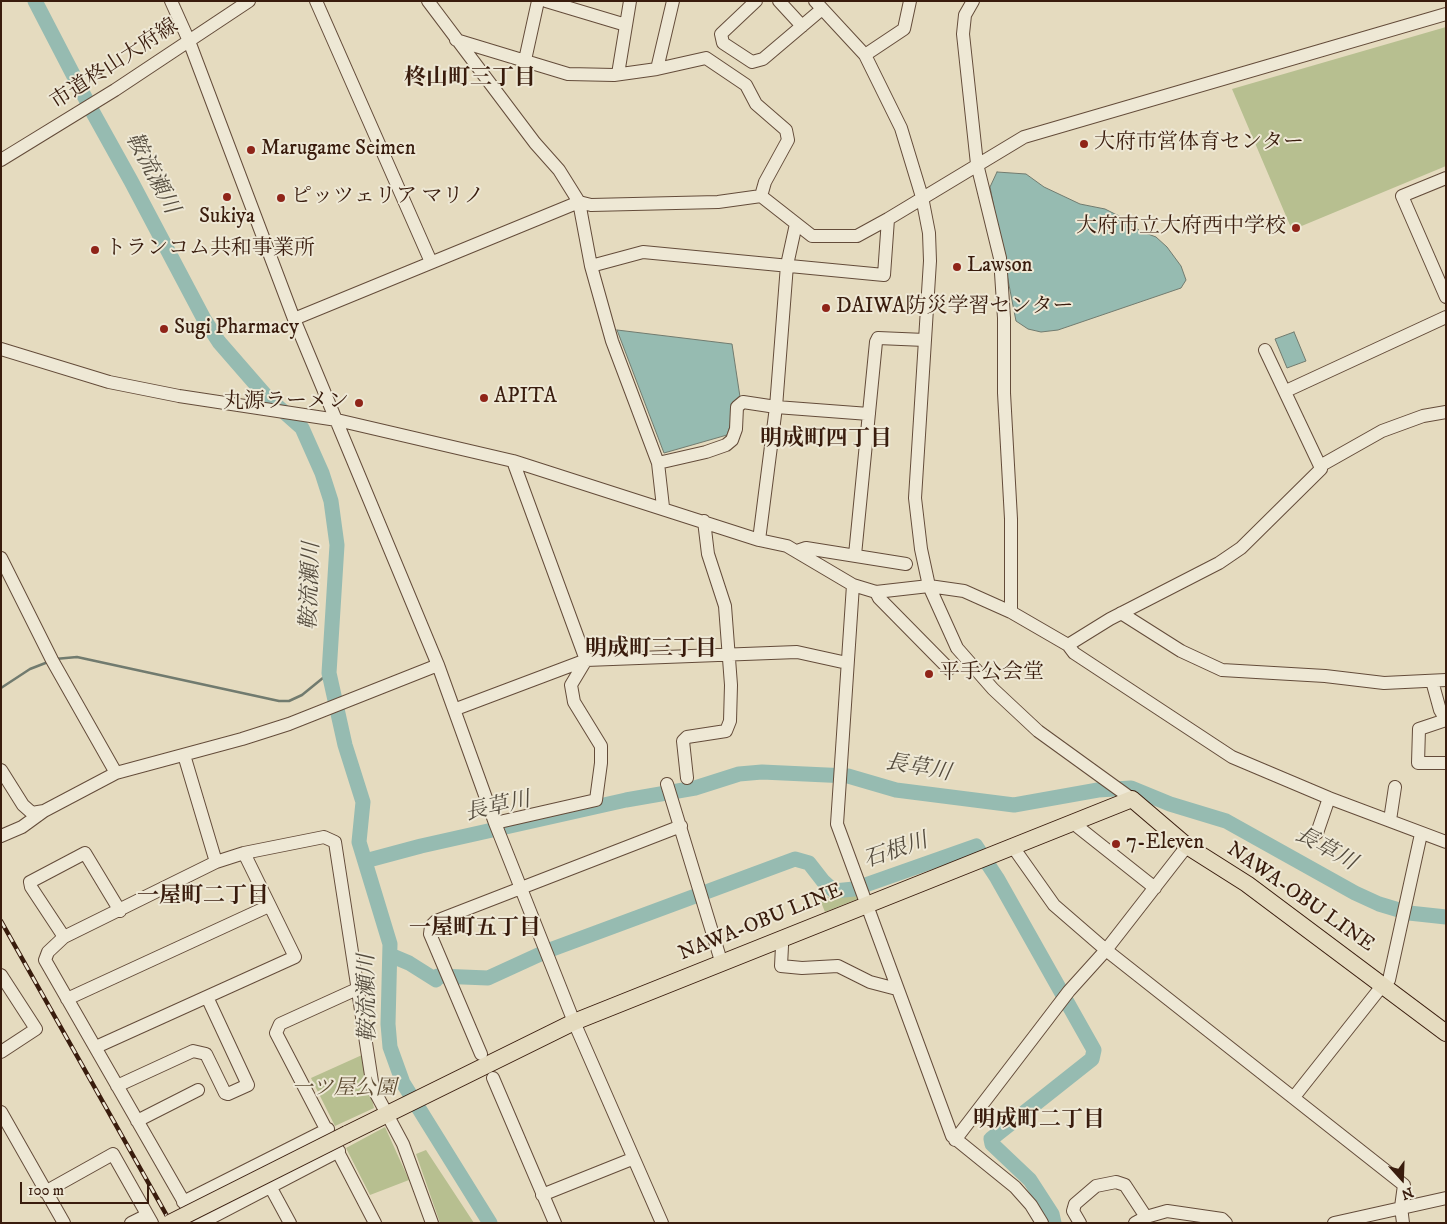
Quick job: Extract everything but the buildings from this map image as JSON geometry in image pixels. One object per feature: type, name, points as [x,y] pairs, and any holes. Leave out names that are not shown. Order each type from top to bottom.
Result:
[{"type":"main road","name":"NAWA-OBU LINE","points":[[170,1223],[432,1090],[574,1022],[721,961],[1073,823],[1128,797],[1187,846],[1247,884],[1446,1033]]},
{"type":"street","points":[[171,1],[189,41],[294,319],[456,709],[497,828],[574,1022],[632,1159],[662,1223]]},
{"type":"street","name":"市道柊山大府線","points":[[1,160],[115,90],[250,1]]},
{"type":"street","points":[[316,1],[431,262]]},
{"type":"street","points":[[428,1],[535,143],[558,170],[579,202],[591,266],[612,341],[658,463],[662,507]]},
{"type":"street","points":[[524,60],[538,1]]},
{"type":"street","points":[[546,1],[626,25]]},
{"type":"street","points":[[618,74],[630,1]]},
{"type":"street","points":[[657,69],[673,1]]},
{"type":"street","points":[[756,1],[724,29],[721,39],[723,43],[752,62],[763,59],[802,26],[819,5],[865,55],[901,128],[922,197],[929,233],[930,261],[915,498],[920,549],[929,586],[957,648],[993,689],[1038,732],[1128,797]]},
{"type":"street","points":[[779,1],[802,26]]},
{"type":"street","points":[[865,55],[904,29],[910,1]]},
{"type":"street","points":[[973,1],[965,15],[963,34],[977,164],[1000,258],[1004,318],[1004,394],[1011,518],[1012,612]]},
{"type":"street","points":[[294,319],[579,202],[591,205],[718,202],[761,196],[812,236],[857,236],[873,229],[922,197],[1024,137],[1446,14]]},
{"type":"street","points":[[456,40],[568,74],[618,74],[657,69],[706,58],[746,85],[756,104],[786,130],[788,140],[765,182],[761,196]]},
{"type":"street","points":[[1446,178],[1402,196],[1446,297]]},
{"type":"street","points":[[591,266],[643,252],[787,264],[884,275],[888,219]]},
{"type":"street","points":[[759,540],[776,407],[787,264],[796,224]]},
{"type":"street","points":[[1286,391],[1446,317]]},
{"type":"street","points":[[854,555],[876,342],[878,338],[925,340]]},
{"type":"street","points":[[1,348],[109,382],[179,396],[337,420],[513,461],[662,507],[759,540],[788,546],[854,585],[876,592],[929,586],[964,591],[1012,612],[1068,645],[1074,653],[1218,749],[1329,798],[1446,842]]},
{"type":"street","points":[[1265,350],[1320,466]]},
{"type":"street","points":[[658,463],[706,452],[726,445],[732,440],[736,429],[737,408],[743,402],[776,407],[869,414]]},
{"type":"street","points":[[1068,645],[1121,613],[1220,563],[1241,548],[1321,468],[1320,466],[1382,431],[1422,416],[1446,412]]},
{"type":"street","points":[[513,461],[586,660]]},
{"type":"street","points":[[686,778],[683,741],[687,737],[726,731],[730,721],[731,685],[725,606],[708,554],[704,522]]},
{"type":"street","points":[[797,551],[806,548],[906,564]]},
{"type":"street","points":[[1,558],[52,660],[116,773]]},
{"type":"street","points":[[854,585],[837,824],[952,1136],[1015,1187],[1031,1205],[1042,1223]]},
{"type":"street","points":[[876,592],[879,598],[910,631],[949,669]]},
{"type":"street","points":[[1121,613],[1181,651],[1222,670],[1325,676],[1384,683],[1446,680]]},
{"type":"street","points":[[456,709],[586,660],[797,652],[847,663]]},
{"type":"street","points":[[497,828],[596,800],[601,763],[601,746],[574,702],[571,684],[586,660]]},
{"type":"street","points":[[1,836],[22,827],[44,811],[116,773],[242,740],[318,713],[438,665]]},
{"type":"street","points":[[1432,681],[1440,710],[1446,720],[1418,729],[1418,763],[1446,763]]},
{"type":"street","points":[[184,755],[216,862]]},
{"type":"street","points":[[1,770],[23,806],[32,813],[44,811]]},
{"type":"street","points":[[667,784],[721,961]]},
{"type":"street","points":[[1390,820],[1396,787]]},
{"type":"street","points":[[1317,833],[1329,798]]},
{"type":"street","points":[[1073,823],[1155,888]]},
{"type":"street","points":[[481,1054],[430,934],[431,926],[436,921],[521,887],[681,826]]},
{"type":"street","points":[[1294,1097],[1389,980],[1421,834]]},
{"type":"street","points":[[196,1223],[45,960],[48,952],[64,937],[216,862],[244,853],[324,837],[335,842],[373,1088],[403,1144],[432,1223]]},
{"type":"street","points":[[955,1140],[1069,992],[1106,950],[1187,846]]},
{"type":"street","points":[[1012,847],[1054,905],[1106,950],[1404,1185],[1401,1207],[1403,1223]]},
{"type":"street","points":[[64,937],[31,887],[30,882],[85,853],[120,911]]},
{"type":"street","points":[[96,1047],[295,957],[244,853]]},
{"type":"street","points":[[67,999],[269,906]]},
{"type":"street","points":[[780,938],[782,946],[781,966],[802,968],[838,966],[870,982],[897,988]]},
{"type":"street","points":[[1,975],[36,1029],[1,1052]]},
{"type":"street","points":[[357,989],[280,1024],[276,1029],[276,1033],[328,1129],[375,1223]]},
{"type":"street","points":[[117,1086],[193,1050],[206,1054],[225,1093],[228,1094],[248,1085],[207,997]]},
{"type":"street","points":[[492,1078],[554,1223]]},
{"type":"street","points":[[137,1121],[198,1090]]},
{"type":"street","points":[[1,1112],[64,1223]]},
{"type":"street","points":[[183,1202],[328,1129]]},
{"type":"street","points":[[201,1223],[339,1152]]},
{"type":"street","points":[[45,1192],[112,1154],[149,1219],[131,1223]]},
{"type":"street","points":[[542,1195],[632,1159]]},
{"type":"street","points":[[1080,1223],[1073,1211],[1075,1204],[1096,1186],[1116,1182],[1125,1185],[1140,1220],[1167,1211],[1222,1219],[1226,1223]]},
{"type":"street","points":[[270,1188],[290,1223]]},
{"type":"street","points":[[1334,1223],[1446,1198]]},
{"type":"green space","points":[[1446,27],[1446,166],[1292,230],[1232,89]]},
{"type":"green space","points":[[858,891],[860,898],[825,912],[817,892],[828,897]]},
{"type":"green space","name":"一ツ屋公園","points":[[362,1055],[374,1108],[335,1126],[311,1078]]},
{"type":"green space","points":[[385,1127],[409,1180],[370,1195],[346,1148]]},
{"type":"green space","points":[[426,1150],[474,1223],[440,1223],[416,1154]]},
{"type":"water","points":[[997,172],[1026,174],[1044,187],[1080,204],[1105,209],[1125,219],[1140,231],[1156,237],[1167,247],[1181,266],[1186,280],[1181,288],[1058,330],[1041,332],[1028,329],[1016,321],[990,187]]},
{"type":"water","points":[[617,330],[732,344],[740,397],[727,435],[664,453]]},
{"type":"water","points":[[1294,332],[1306,361],[1287,368],[1275,339]]},
{"type":"waterway","name":"鞍流瀬川","points":[[35,1],[204,319],[219,342],[266,396],[302,428],[322,473],[331,501],[337,545],[329,673],[345,745],[363,802],[359,842],[390,944],[388,1024],[390,1047],[403,1083],[490,1223]]},
{"type":"waterway","points":[[55,659],[77,657],[279,701],[289,701],[302,695],[329,673]]},
{"type":"waterway","points":[[1,688],[30,669],[48,662]]},
{"type":"waterway","name":"長草川","points":[[365,861],[421,846],[626,800],[695,788],[739,774],[762,772],[848,776],[896,790],[1014,805],[1098,790],[1131,788],[1170,804],[1226,821],[1355,893],[1379,904],[1409,913],[1446,917]]},
{"type":"waterway","name":"石根川","points":[[390,955],[409,963],[436,980],[438,976],[488,978],[547,951],[795,859],[809,863],[823,881],[834,891],[854,889],[976,846],[997,878],[1094,1050],[1092,1059],[991,1139],[992,1144],[1030,1180],[1052,1214],[1054,1223]]},
{"type":"railway","points":[[1,921],[171,1223]]},
{"type":"place","name":"大府市営体育センター","points":[[1084,144]]},
{"type":"place","name":"Marugame Seimen","points":[[251,150]]},
{"type":"place","name":"Sukiya","points":[[227,197]]},
{"type":"place","name":"ピッツェリア マリノ","points":[[281,198]]},
{"type":"place","name":"大府市立大府西中学校","points":[[1296,228]]},
{"type":"place","name":"トランコム共和事業所","points":[[95,250]]},
{"type":"place","name":"Lawson","points":[[957,267]]},
{"type":"place","name":"DAIWA防災学習センター","points":[[826,308]]},
{"type":"place","name":"Sugi Pharmacy","points":[[164,329]]},
{"type":"place","name":"APITA","points":[[484,398]]},
{"type":"place","name":"丸源ラーメン","points":[[359,403]]},
{"type":"place","name":"平手公会堂","points":[[929,674]]},
{"type":"place","name":"7-Eleven","points":[[1116,844]]},
{"type":"district","name":"柊山町三丁目","points":[[470,79]]},
{"type":"district","name":"明成町四丁目","points":[[826,440]]},
{"type":"district","name":"明成町三丁目","points":[[651,650]]},
{"type":"district","name":"一屋町二丁目","points":[[203,897]]},
{"type":"district","name":"一屋町五丁目","points":[[475,929]]},
{"type":"district","name":"明成町二丁目","points":[[1039,1121]]}]
